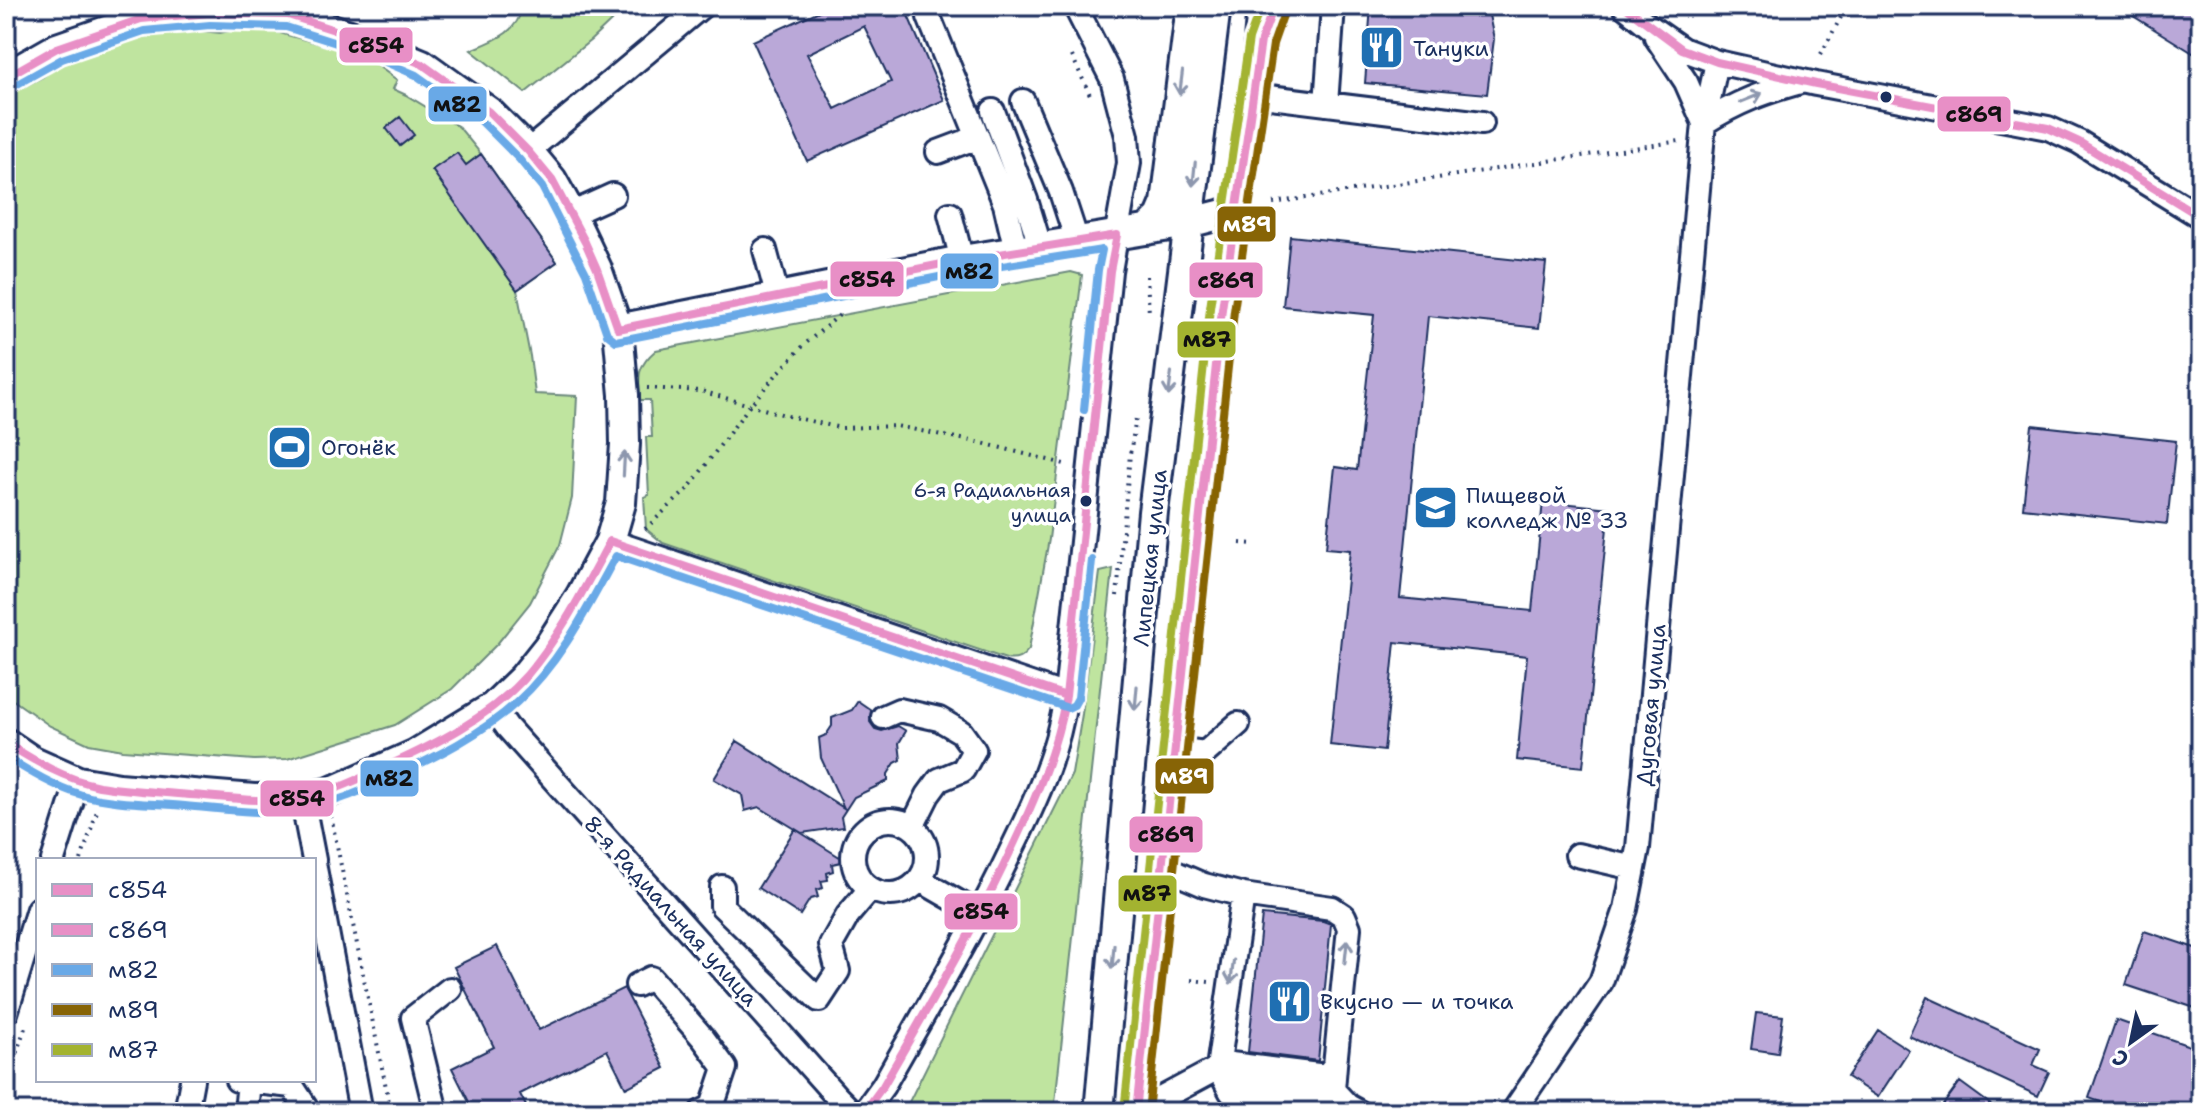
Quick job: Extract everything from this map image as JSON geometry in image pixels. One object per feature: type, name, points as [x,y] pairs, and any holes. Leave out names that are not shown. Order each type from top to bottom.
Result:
[{"type":"main road","points":[[1147,230],[1160,217],[1166,203],[1191,6]]},
{"type":"main road","points":[[1209,6],[1210,41]]},
{"type":"main road","name":"Липецкая улица","points":[[1099,1112],[1153,512],[1216,6]]},
{"type":"main road","name":"Липецкая улица","points":[[1136,1112],[1222,309],[1261,41],[1262,6]]},
{"type":"main road","points":[[1261,41],[1274,6]]},
{"type":"main road","points":[[6,77],[57,48],[141,19],[210,13],[288,15],[359,38],[422,64],[489,112],[528,151],[552,180],[571,214],[597,269],[618,329],[625,444],[621,503],[610,541],[550,644],[523,678],[493,707],[416,754],[330,792],[302,798],[254,799],[119,788],[78,781],[31,760],[6,743]]},
{"type":"main road","points":[[618,329],[962,260],[1188,223],[1235,211]]},
{"type":"street","points":[[528,151],[702,6]]},
{"type":"street","points":[[864,1112],[883,1086],[979,914],[1041,788],[1061,729],[1110,271],[1129,163],[1127,136],[1112,79],[1075,6]]},
{"type":"street","points":[[1326,104],[1333,6]]},
{"type":"street","points":[[1624,6],[1682,49],[1717,62],[2048,128],[2079,142],[2201,217]]},
{"type":"street","points":[[929,17],[1005,204],[1028,248]]},
{"type":"street","name":"Дуговая улица","points":[[1649,26],[1686,82],[1704,123]]},
{"type":"street","name":"Дуговая улица","points":[[1513,1112],[1601,982],[1626,909],[1638,848],[1704,123],[1717,62]]},
{"type":"street","points":[[1704,123],[1731,106],[1803,81]]},
{"type":"street","points":[[1253,95],[1482,123]]},
{"type":"street","points":[[1023,101],[1061,192],[1077,241]]},
{"type":"street","points":[[993,111],[1026,200],[1028,248]]},
{"type":"street","points":[[938,152],[978,137]]},
{"type":"street","points":[[571,214],[613,195]]},
{"type":"street","points":[[950,214],[962,260]]},
{"type":"street","points":[[765,250],[778,298]]},
{"type":"street","points":[[610,541],[1066,696]]},
{"type":"street","name":"8-я Радиальная улица","points":[[493,707],[558,785],[852,1112]]},
{"type":"street","points":[[883,717],[899,710],[939,719],[961,732],[974,750],[963,770],[939,780],[912,827]]},
{"type":"street","points":[[1175,749],[1205,753],[1238,724]]},
{"type":"street","points":[[54,858],[78,781]]},
{"type":"street","points":[[302,798],[313,858]]},
{"type":"street","points":[[897,820],[912,827],[922,838],[927,852],[927,866],[920,880],[910,889],[897,894],[883,894],[870,889],[858,877],[853,860],[855,844],[865,830],[879,821],[897,820]]},
{"type":"street","points":[[1577,855],[1634,868]]},
{"type":"street","points":[[1162,867],[1204,885],[1243,895],[1332,908],[1344,916],[1349,928],[1331,1077],[1314,1104],[1291,1107],[1252,1104],[1231,1092],[1225,1066],[1243,895]]},
{"type":"street","points":[[316,872],[361,1112]]},
{"type":"street","points":[[920,880],[979,914]]},
{"type":"street","points":[[722,887],[722,906],[819,1000],[838,971],[831,945],[848,915],[870,889]]},
{"type":"street","points":[[6,1013],[36,916]]},
{"type":"street","points":[[637,985],[651,978],[725,1068],[712,1107],[701,1112]]},
{"type":"street","points":[[436,1112],[413,1018],[450,989]]},
{"type":"street","points":[[1136,1112],[1225,1066],[1331,1077]]},
{"type":"street","points":[[1331,1077],[1348,1106],[1359,1112]]},
{"type":"street","points":[[186,1112],[192,1082]]},
{"type":"street","points":[[243,1082],[246,1112]]},
{"type":"street","points":[[253,1082],[292,1086],[309,1112]]},
{"type":"path","points":[[1821,54],[1847,6]]},
{"type":"path","points":[[1068,46],[1092,99]]},
{"type":"path","points":[[1273,203],[1682,140]]},
{"type":"path","points":[[1250,286],[1263,288]]},
{"type":"path","points":[[643,531],[688,489],[750,405],[805,344],[850,305]]},
{"type":"path","points":[[636,387],[701,391],[841,428],[896,426],[982,443],[1075,467]]},
{"type":"path","points":[[640,520],[643,531],[650,537]]},
{"type":"path","points":[[1240,543],[1254,544]]},
{"type":"path","points":[[82,858],[97,811]]},
{"type":"path","points":[[331,816],[391,1112]]},
{"type":"path","points":[[6,1083],[29,1015]]},
{"type":"green space","points":[[522,6],[627,6],[591,40],[525,93],[471,50],[510,29],[516,23]]},
{"type":"green space","name":"Огонёк","points":[[254,26],[364,56],[397,80],[393,89],[459,127],[557,262],[517,290],[535,394],[577,396],[572,498],[560,545],[530,603],[497,644],[452,689],[395,725],[287,759],[254,760],[123,750],[89,744],[50,726],[6,695],[6,96],[43,77],[79,50],[183,29],[220,33]]},
{"type":"green space","points":[[1071,272],[1082,275],[1049,539],[1029,649],[1022,657],[1006,659],[663,543],[646,529],[644,497],[649,495],[646,437],[652,437],[650,400],[640,400],[639,378],[645,361],[656,350]]},
{"type":"green space","points":[[1113,569],[1054,1112],[904,1112],[1072,774],[1100,572]]},
{"type":"building","points":[[830,6],[904,6],[944,100],[807,161],[753,41]],"holes":[[[864,26],[891,82],[835,109],[807,54]]]},
{"type":"building","points":[[1371,6],[1469,6],[1471,10],[1488,10],[1494,39],[1487,94],[1365,83]]},
{"type":"building","points":[[2117,6],[2201,6],[2201,58]]},
{"type":"building","points":[[400,117],[414,135],[400,146],[386,128]]},
{"type":"building","points":[[457,153],[466,165],[481,154],[557,262],[517,290],[432,170]]},
{"type":"building","points":[[1290,236],[1546,263],[1539,328],[1428,316],[1400,598],[1532,611],[1543,501],[1609,508],[1583,767],[1517,760],[1527,656],[1395,642],[1384,751],[1330,745],[1350,550],[1326,548],[1335,467],[1357,470],[1374,315],[1283,306]]},
{"type":"building","points":[[2032,425],[2176,441],[2167,524],[2023,508]]},
{"type":"building","points":[[858,701],[871,710],[870,722],[875,729],[882,731],[898,726],[906,731],[899,743],[901,760],[888,774],[888,781],[854,797],[841,817],[843,827],[802,833],[759,807],[745,811],[742,795],[714,779],[737,741],[844,808],[821,758],[819,738],[826,735],[832,726],[832,718],[852,710]]},
{"type":"building","points":[[795,829],[846,861],[832,864],[833,871],[827,873],[828,880],[821,881],[823,888],[816,890],[818,897],[810,899],[800,915],[758,888]]},
{"type":"building","points":[[1262,915],[1331,924],[1318,1061],[1248,1052]]},
{"type":"building","points":[[2144,931],[2201,950],[2201,1010],[2126,985]]},
{"type":"building","points":[[497,946],[539,1030],[624,988],[665,1068],[626,1088],[607,1050],[520,1094],[529,1112],[474,1112],[452,1068],[494,1047],[454,967]]},
{"type":"building","points":[[1927,997],[2040,1049],[2033,1065],[2049,1072],[2038,1096],[1909,1036]]},
{"type":"building","points":[[1756,1013],[1783,1016],[1778,1053],[1751,1049]]},
{"type":"building","points":[[2116,1020],[2201,1050],[2201,1112],[2116,1112],[2117,1108],[2089,1098]]},
{"type":"building","points":[[1878,1030],[1909,1050],[1878,1097],[1847,1077]]},
{"type":"building","points":[[1960,1082],[2001,1112],[1938,1112]]},
{"type":"transit line","name":"м87","points":[[1124,1111],[1210,308],[1249,39],[1261,6]]},
{"type":"transit line","name":"с869","points":[[1136,1112],[1222,309],[1261,41],[1274,6]]},
{"type":"transit line","name":"с869","points":[[1624,6],[1682,49],[1717,62],[2048,128],[2079,142],[2201,217]]},
{"type":"transit line","name":"м89","points":[[1148,1112],[1234,311],[1273,44],[1285,10]]},
{"type":"transit line","name":"с854","points":[[6,77],[57,48],[141,19],[210,13],[288,15],[359,38],[422,64],[489,112],[528,151],[552,180],[585,242],[618,329]]},
{"type":"transit line","name":"м82","points":[[12,87],[62,59],[144,31],[210,25],[286,27],[355,49],[416,75],[481,121],[519,159],[542,187],[586,273],[607,334],[616,341],[964,272],[1102,250],[1084,410]]},
{"type":"transit line","name":"с854","points":[[618,329],[962,260],[1117,235]]},
{"type":"transit line","name":"с854","points":[[864,1112],[883,1086],[989,895],[1032,804],[1055,741],[1066,696],[1110,271],[1117,235]]},
{"type":"transit line","name":"с854","points":[[6,743],[51,769],[99,786],[267,800],[293,799],[329,791],[442,739],[479,717],[512,690],[551,644],[610,541],[1066,696]]},
{"type":"transit line","name":"м82","points":[[6,757],[62,788],[107,800],[267,812],[308,808],[333,801],[369,788],[442,753],[474,735],[517,702],[560,652],[616,556],[1068,708],[1078,698],[1092,560]]},
{"type":"place","name":"Тануки","points":[[1382,48]]},
{"type":"place","name":"Огонёк","points":[[290,447]]},
{"type":"place","name":"6-я Радиальная улица","points":[[1086,501]]},
{"type":"place","name":"Пищевой колледж № 33","points":[[1435,508]]},
{"type":"place","name":"Вкусно — и точка","points":[[1289,1001]]}]
